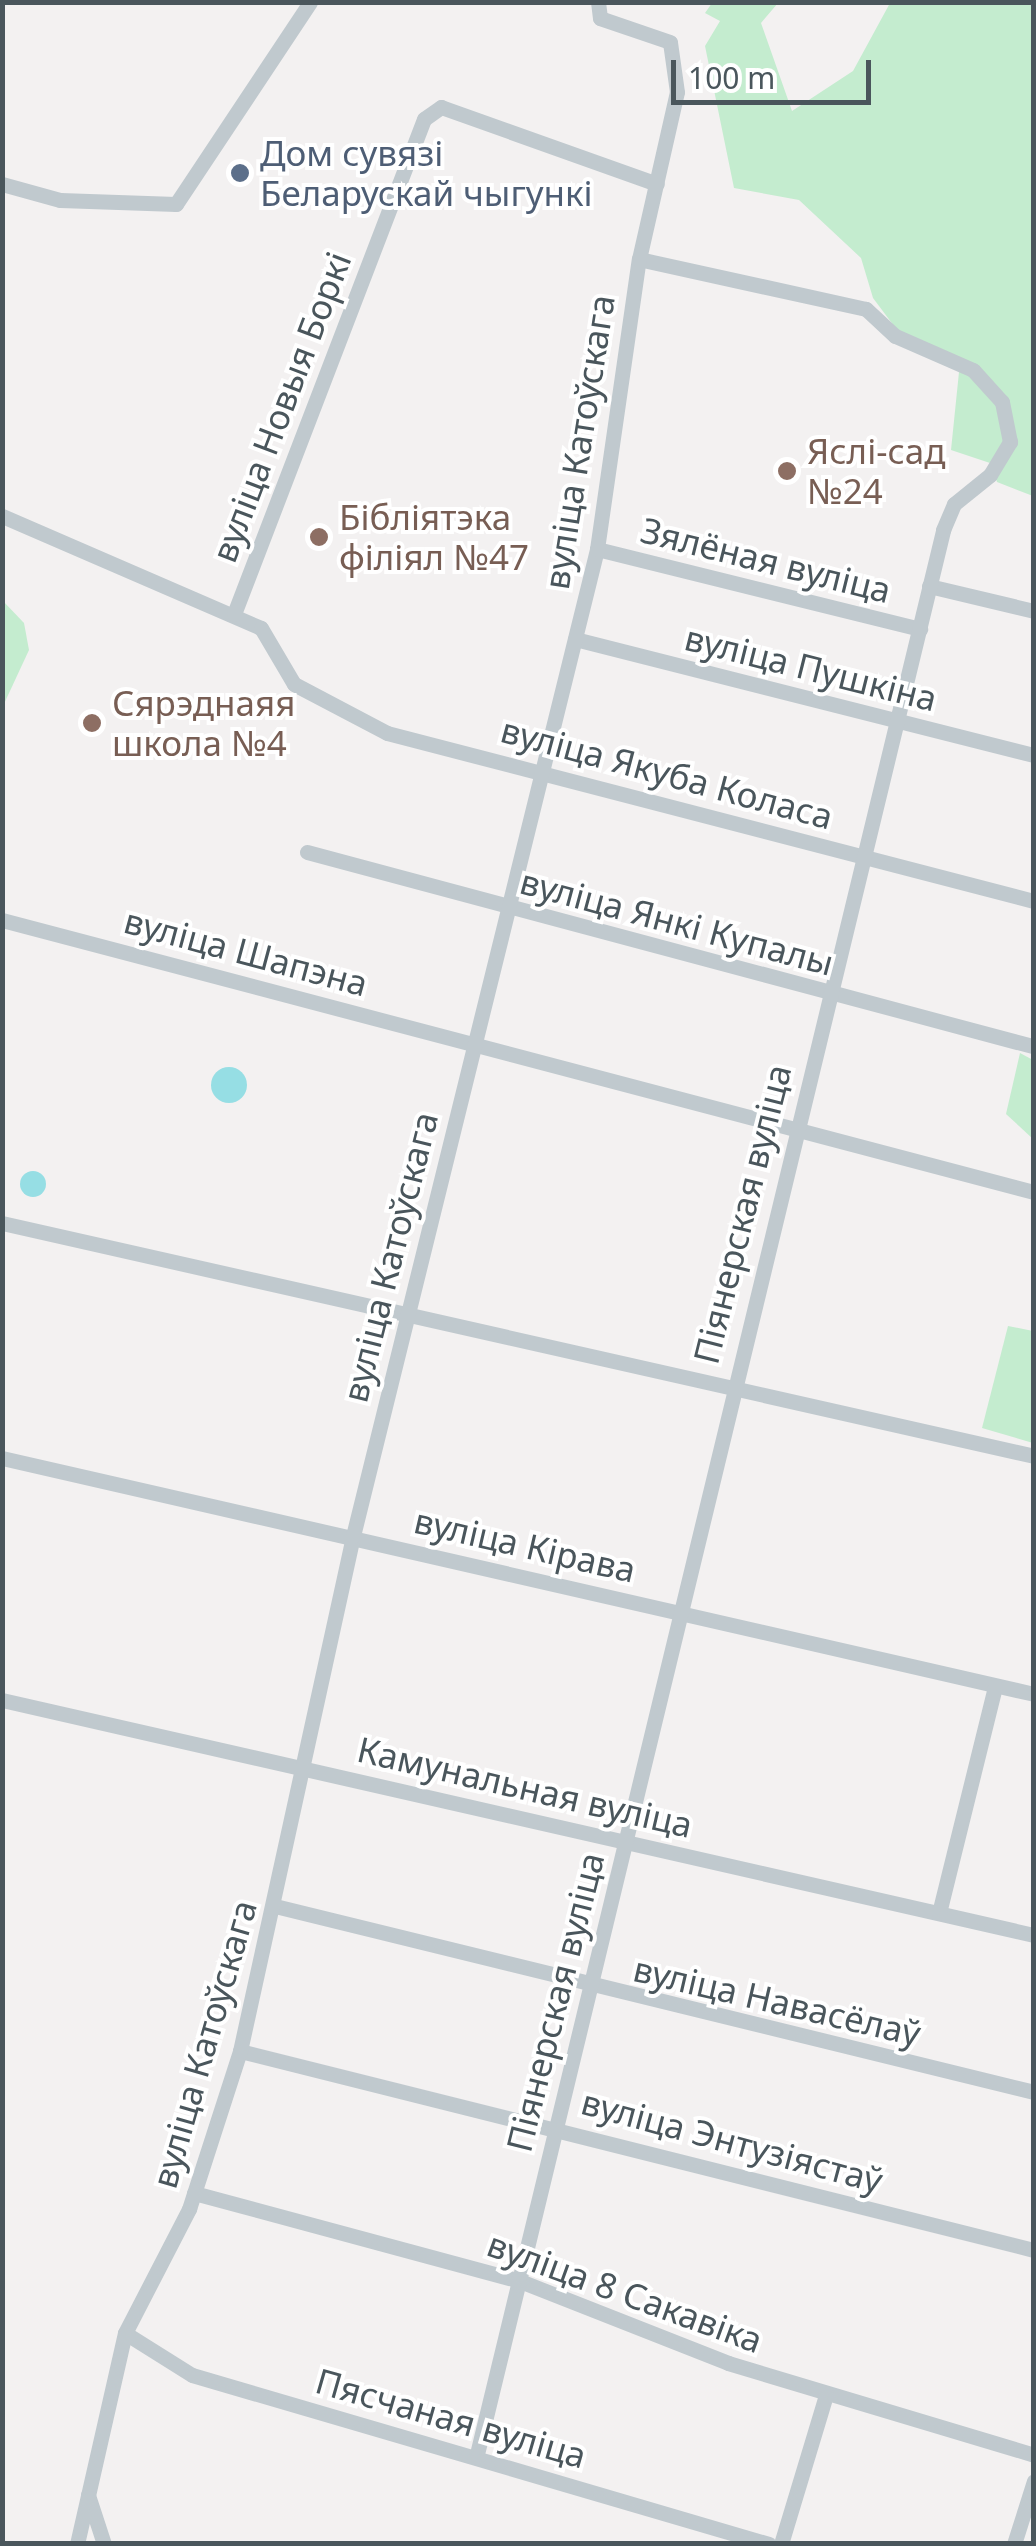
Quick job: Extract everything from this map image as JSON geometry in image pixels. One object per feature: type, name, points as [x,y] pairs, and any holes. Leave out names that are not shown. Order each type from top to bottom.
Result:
[{"type":"street","points":[[2,184],[60,200],[176,204],[310,2]]},
{"type":"street","name":"вуліца Катоўскага","points":[[77,2544],[125,2334],[194,2193],[240,2051],[306,1767],[352,1536],[538,768],[597,549],[639,258],[676,92],[670,42],[599,10]]},
{"type":"street","name":"вуліца Новыя Боркі","points":[[234,614],[424,118],[441,107],[658,184]]},
{"type":"street","name":"Піянерская вуліца","points":[[477,2454],[792,1131],[861,855],[900,720],[929,586],[954,504],[990,475],[1010,442],[989,386],[895,336],[866,309],[639,258]]},
{"type":"street","points":[[2,516],[234,614]]},
{"type":"street","name":"Зялёная вуліца","points":[[597,549],[920,628]]},
{"type":"street","name":"Зялёная вуліца","points":[[929,586],[1034,611]]},
{"type":"street","name":"вуліца Якуба Коласа","points":[[234,614],[274,642],[294,684],[387,733],[538,768],[1034,901]]},
{"type":"street","name":"вуліца Пушкіна","points":[[575,639],[1034,754]]},
{"type":"street","name":"вуліца Янкі Купалы","points":[[308,852],[1032,1046]]},
{"type":"street","name":"вуліца Шапэна","points":[[2,920],[1034,1192]]},
{"type":"street","points":[[2,1222],[732,1383],[1034,1456]]},
{"type":"street","name":"вуліца Кірава","points":[[2,1458],[1034,1694]]},
{"type":"street","points":[[939,1913],[995,1686]]},
{"type":"street","name":"Камунальная вуліца","points":[[2,1700],[1034,1935]]},
{"type":"street","name":"вуліца Навасёлаў","points":[[275,1906],[590,1988],[1034,2092]]},
{"type":"street","name":"вуліца Энтузіястаў","points":[[240,2051],[555,2126],[1034,2250]]},
{"type":"street","name":"вуліца 8 Сакавіка","points":[[194,2193],[520,2281],[826,2395],[1034,2454]]},
{"type":"street","name":"Пясчаная вуліца","points":[[125,2334],[192,2375],[477,2454],[769,2544]]},
{"type":"street","points":[[781,2544],[826,2395]]},
{"type":"street","points":[[1014,2544],[1034,2481]]},
{"type":"street","points":[[88,2495],[104,2544]]},
{"type":"green space","points":[[712,3],[778,3],[761,23],[792,111],[853,71],[890,3],[1033,3],[1033,496],[997,482],[990,463],[951,450],[959,372],[900,334],[873,298],[861,258],[799,200],[734,188],[705,46],[720,21],[705,13]]},
{"type":"green space","points":[[3,601],[24,623],[29,650],[3,706]]},
{"type":"green space","points":[[1020,1053],[1033,1060],[1033,1139],[1006,1114]]},
{"type":"green space","points":[[1008,1326],[1033,1331],[1033,1443],[982,1428]]},
{"type":"water","points":[[229,1067],[242,1072],[247,1085],[242,1098],[229,1103],[216,1098],[211,1085],[216,1072]]},
{"type":"water","points":[[33,1171],[42,1175],[46,1184],[42,1193],[33,1197],[24,1193],[20,1184],[24,1175]]},
{"type":"place","name":"Дом сувязі Беларускай чыгункі","points":[[240,173]]},
{"type":"place","name":"Яслі-сад №24","points":[[787,471]]},
{"type":"place","name":"Бібліятэка філіял №47","points":[[319,537]]},
{"type":"place","name":"Сярэднаяя школа №4","points":[[92,723]]}]
